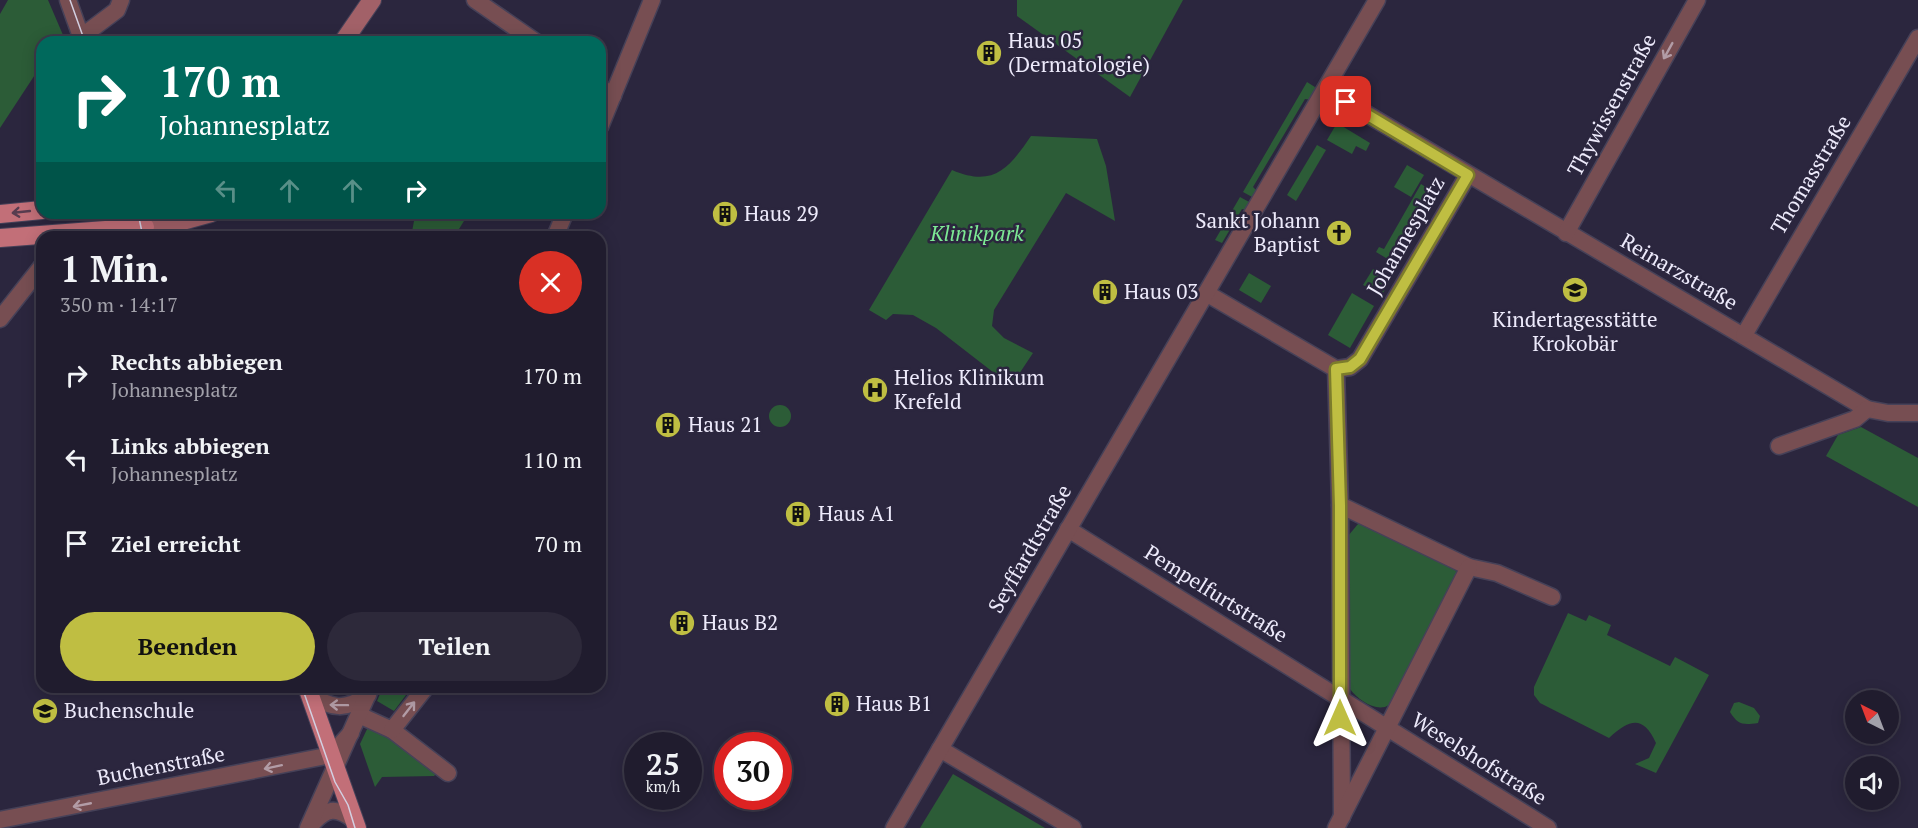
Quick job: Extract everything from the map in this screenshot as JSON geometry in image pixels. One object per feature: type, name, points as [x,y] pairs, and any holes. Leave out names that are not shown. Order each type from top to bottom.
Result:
[{"type":"main road","points":[[347,36],[372,0]]},
{"type":"main road","points":[[0,214],[36,211]]},
{"type":"main road","points":[[92,231],[175,223],[190,219]]},
{"type":"main road","points":[[193,231],[203,219]]},
{"type":"main road","points":[[0,238],[36,236]]},
{"type":"main road","points":[[309,693],[356,824]]},
{"type":"street","points":[[68,0],[81,36]]},
{"type":"street","points":[[87,36],[117,10],[121,0]]},
{"type":"street","points":[[475,0],[527,36]]},
{"type":"street","points":[[606,91],[652,0]]},
{"type":"street","points":[[1339,822],[1340,506],[1336,369],[1206,293],[1377,0]]},
{"type":"street","name":"Thywissenstraße","points":[[1566,233],[1697,0]]},
{"type":"street","name":"Thomasstraße","points":[[1744,335],[1918,38]]},
{"type":"street","name":"Johannesplatz","points":[[1326,90],[1468,175],[1360,359],[1350,367],[1336,369]]},
{"type":"street","name":"Reinarzstraße","points":[[1468,175],[1867,409],[1888,413],[1918,413]]},
{"type":"street","points":[[0,319],[36,274]]},
{"type":"street","name":"Seyffardtstraße","points":[[894,828],[1206,293]]},
{"type":"street","points":[[1779,446],[1855,419],[1867,409]]},
{"type":"street","points":[[1340,506],[1469,567],[1497,573],[1552,597]]},
{"type":"street","name":"Pempelfurtstraße","points":[[1068,529],[1387,728]]},
{"type":"street","points":[[1339,822],[1469,567]]},
{"type":"street","points":[[310,693],[323,703],[340,707],[354,704],[367,693]]},
{"type":"street","points":[[308,828],[333,762],[351,733],[368,693]]},
{"type":"street","points":[[392,730],[421,693]]},
{"type":"street","points":[[359,715],[392,730],[448,773]]},
{"type":"street","name":"Weselshofstraße","points":[[1387,728],[1548,828]]},
{"type":"street","points":[[940,748],[1073,828]]},
{"type":"street","name":"Buchenstraße","points":[[0,820],[333,762]]},
{"type":"street","points":[[308,828],[321,814],[337,810],[345,813],[356,824]]},
{"type":"green space","points":[[8,0],[48,0],[63,35],[36,36],[36,73],[0,128],[0,14]]},
{"type":"green space","points":[[1017,0],[1183,0],[1130,97],[1017,16]]},
{"type":"green space","points":[[1307,82],[1318,89],[1312,100],[1305,99],[1253,187],[1258,192],[1254,198],[1243,192]]},
{"type":"green space","points":[[1337,123],[1370,143],[1366,151],[1356,146],[1352,154],[1327,140]]},
{"type":"green space","name":"Klinikpark","points":[[1031,136],[1097,139],[1106,166],[1115,221],[1066,193],[994,310],[992,326],[1004,338],[1033,353],[1011,386],[936,328],[913,315],[893,314],[886,320],[869,310],[952,170],[979,177],[990,176],[1007,166]]},
{"type":"green space","points":[[1317,145],[1326,150],[1296,201],[1287,195]]},
{"type":"green space","points":[[1407,165],[1424,175],[1411,197],[1394,187]]},
{"type":"green space","points":[[1421,184],[1432,191],[1391,261],[1376,252],[1379,247],[1384,249]]},
{"type":"green space","points":[[1240,197],[1251,203],[1246,210],[1242,209],[1222,243],[1215,240]]},
{"type":"green space","points":[[411,219],[465,219],[458,231],[412,231],[414,221]]},
{"type":"green space","points":[[1373,269],[1391,279],[1382,295],[1363,285]]},
{"type":"green space","points":[[1249,273],[1271,286],[1261,303],[1239,290]]},
{"type":"green space","points":[[1352,293],[1374,306],[1350,348],[1328,335]]},
{"type":"green space","points":[[780,405],[788,408],[791,416],[788,424],[780,427],[772,424],[769,416],[772,408]]},
{"type":"green space","points":[[1861,427],[1918,458],[1918,507],[1826,456],[1838,435]]},
{"type":"green space","points":[[1358,524],[1367,524],[1451,564],[1456,571],[1456,576],[1389,705],[1384,707],[1368,704],[1350,689],[1348,536]]},
{"type":"green space","points":[[1568,613],[1586,621],[1589,615],[1611,625],[1607,635],[1670,666],[1675,657],[1709,675],[1656,773],[1635,764],[1649,758],[1656,743],[1641,724],[1630,724],[1623,727],[1609,738],[1540,703],[1534,695],[1534,687]]},
{"type":"green space","points":[[380,693],[408,693],[394,711],[377,701]]},
{"type":"green space","points":[[1739,702],[1754,708],[1760,716],[1758,723],[1738,722],[1730,712],[1734,703]]},
{"type":"green space","points":[[369,725],[383,732],[439,771],[434,776],[382,777],[375,787],[360,744]]},
{"type":"green space","points":[[953,774],[1045,828],[920,828]]},
{"type":"tram line","points":[[70,0],[83,36]]},
{"type":"tram line","points":[[139,219],[142,231]]},
{"type":"tram line","points":[[304,693],[335,782],[348,805],[355,828]]},
{"type":"place","name":"Haus 05 (Dermatologie)","points":[[989,53]]},
{"type":"place","name":"Haus 29","points":[[725,214]]},
{"type":"place","name":"Sankt Johann Baptist","points":[[1339,233]]},
{"type":"place","name":"Kindertagesstätte Krokobär","points":[[1575,290]]},
{"type":"place","name":"Haus 03","points":[[1105,292]]},
{"type":"place","name":"Helios Klinikum Krefeld","points":[[875,390]]},
{"type":"place","name":"Haus 21","points":[[668,425]]},
{"type":"place","name":"Haus A1","points":[[798,514]]},
{"type":"place","name":"Haus B2","points":[[682,623]]},
{"type":"place","name":"Haus B1","points":[[837,704]]},
{"type":"place","name":"Buchenschule","points":[[45,711]]},
{"type":"route","points":[[1340,718],[1340,506],[1336,369],[1350,367],[1360,359],[1468,175],[1346,102]]}]
